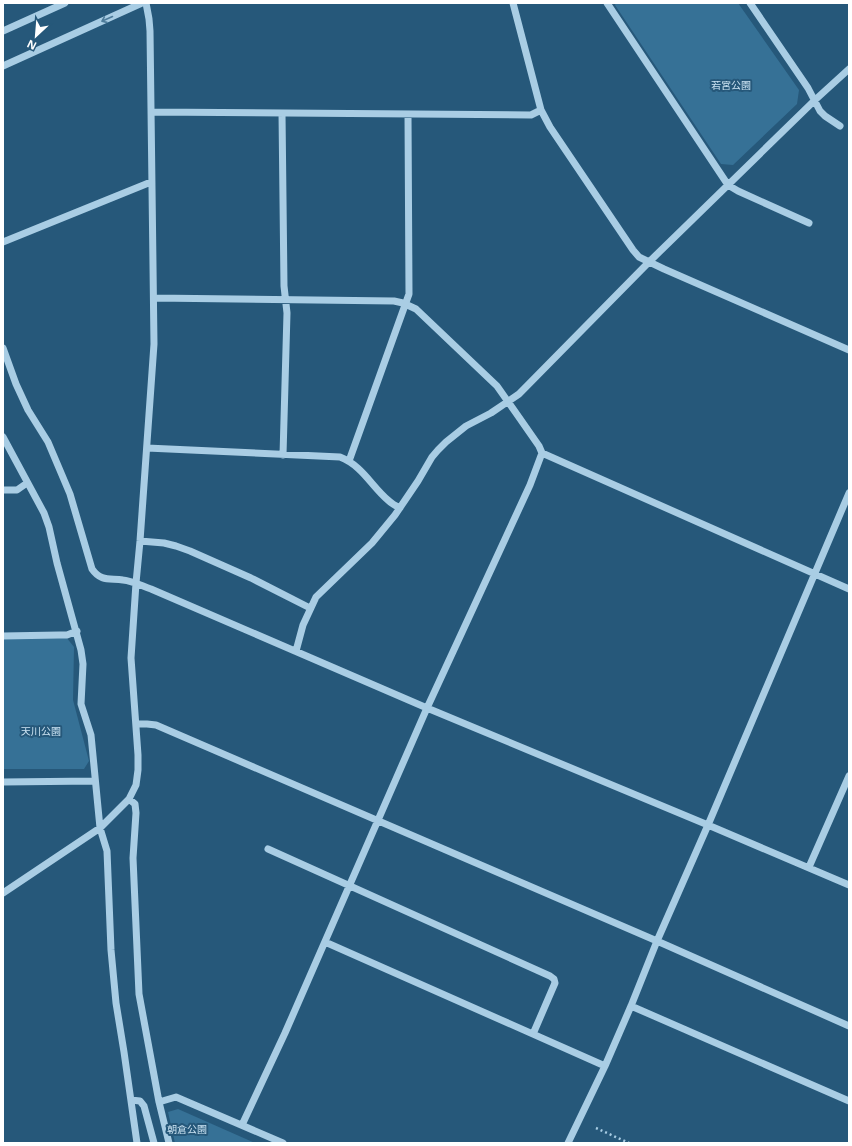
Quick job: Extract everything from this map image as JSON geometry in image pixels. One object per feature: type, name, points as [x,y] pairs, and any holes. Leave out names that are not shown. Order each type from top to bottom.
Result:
[{"type":"street","points":[[3,31],[65,3]]},
{"type":"street","points":[[3,66],[142,3]]},
{"type":"street","points":[[3,893],[100,828],[129,799],[136,785],[138,770],[131,658],[154,344],[150,32],[146,3]]},
{"type":"street","points":[[513,3],[541,110],[550,127],[639,257],[849,350]]},
{"type":"street","points":[[607,3],[728,185],[809,223]]},
{"type":"street","points":[[750,3],[808,88],[820,111],[840,126]]},
{"type":"street","points":[[296,651],[303,625],[316,597],[372,543],[400,508],[438,450],[466,426],[491,413],[518,394],[649,262],[815,100],[849,69]]},
{"type":"street","points":[[151,112],[531,114],[541,110]]},
{"type":"street","points":[[282,113],[284,286],[287,313],[283,455]]},
{"type":"street","points":[[349,461],[410,294],[408,114]]},
{"type":"street","points":[[3,242],[151,182]]},
{"type":"street","points":[[154,298],[394,301],[406,304],[416,309],[497,386],[539,446],[542,453],[849,589]]},
{"type":"street","points":[[3,348],[16,384],[28,410],[51,448],[70,494],[92,569],[100,577],[136,583],[427,708],[849,885]]},
{"type":"street","points":[[3,437],[44,513],[49,526],[57,563],[81,650],[83,664],[81,704],[91,735],[100,828],[107,851],[111,950],[116,1003],[137,1143]]},
{"type":"street","points":[[147,448],[340,457],[349,461],[360,469],[389,501],[400,508]]},
{"type":"street","points":[[242,1125],[285,1033],[427,708],[530,485],[542,453]]},
{"type":"street","points":[[3,490],[17,490],[27,483]]},
{"type":"street","points":[[568,1143],[605,1066],[849,493]]},
{"type":"street","points":[[140,541],[164,543],[190,551],[251,578],[310,608]]},
{"type":"street","points":[[3,636],[67,635],[77,631]]},
{"type":"street","points":[[136,724],[156,726],[657,941],[849,1026]]},
{"type":"street","points":[[809,867],[849,776]]},
{"type":"street","points":[[3,782],[95,781]]},
{"type":"street","points":[[129,799],[135,804],[136,813],[133,858],[140,994],[159,1102],[169,1143]]},
{"type":"street","points":[[268,849],[550,976],[554,979],[554,983],[533,1034]]},
{"type":"street","points":[[325,942],[605,1066]]},
{"type":"street","points":[[630,1006],[849,1102]]},
{"type":"street","points":[[159,1102],[176,1097],[283,1143]]},
{"type":"street","points":[[131,1100],[140,1101],[144,1106],[154,1143]]},
{"type":"path","points":[[596,1128],[629,1143]]},
{"type":"green space","name":"若宮公園","points":[[616,3],[738,3],[799,90],[797,104],[733,165],[721,164],[615,5]]},
{"type":"green space","name":"天川公園","points":[[66,637],[74,647],[73,700],[89,761],[84,769],[3,769],[3,638]]},
{"type":"green space","name":"朝倉公園","points":[[178,1109],[255,1143],[175,1143],[168,1112]]}]
